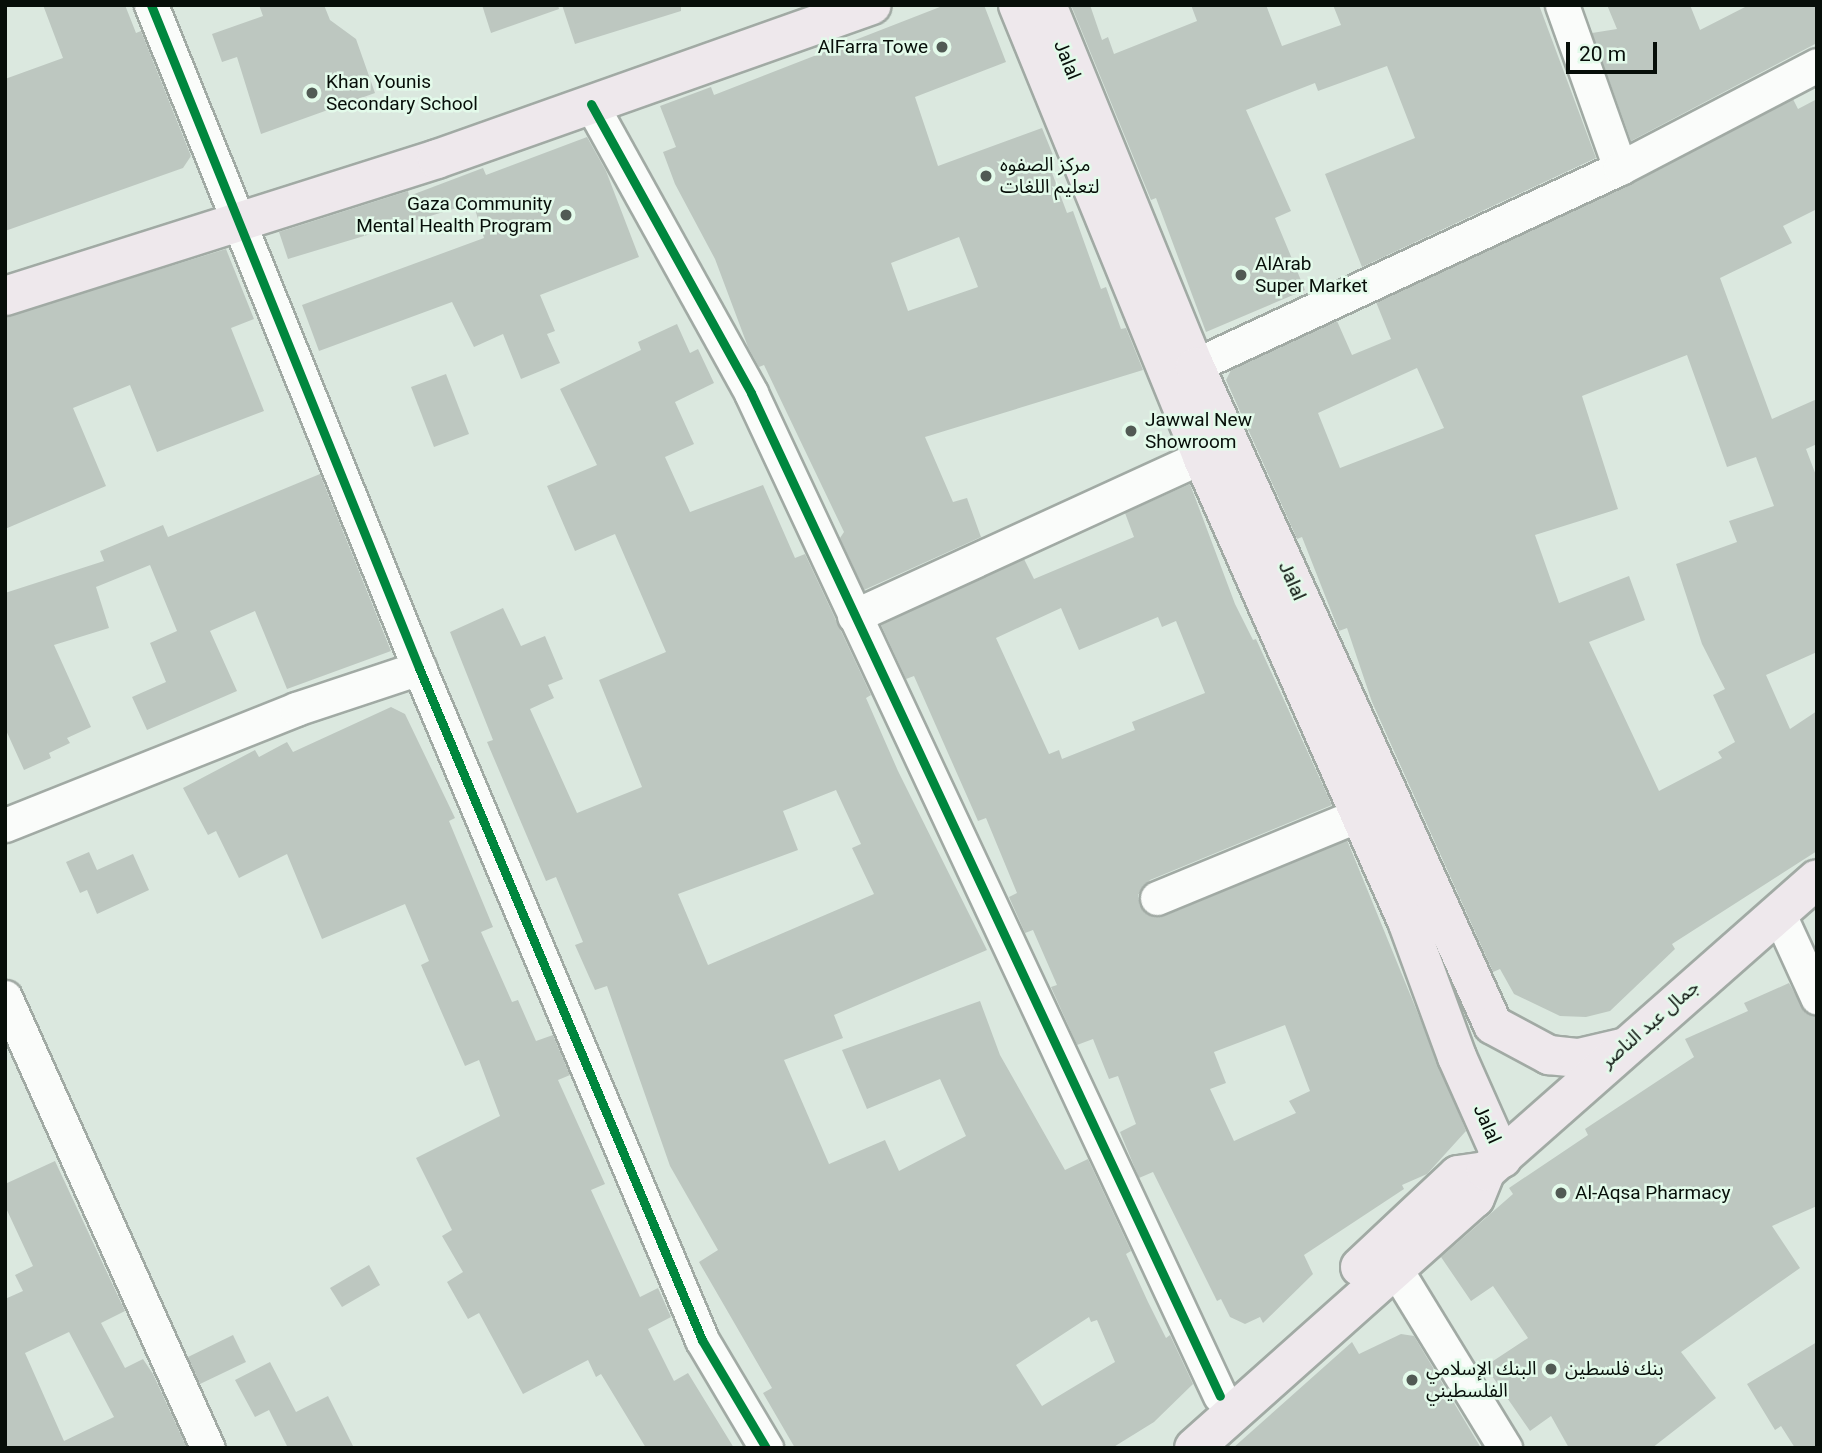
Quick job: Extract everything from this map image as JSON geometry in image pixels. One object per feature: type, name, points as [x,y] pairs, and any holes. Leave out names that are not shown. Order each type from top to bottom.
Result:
[{"type":"main road","points":[[5,296],[400,145],[802,5]]},
{"type":"main road","points":[[5,273],[234,207],[436,159],[871,5]]},
{"type":"main road","name":"Jalal","points":[[1018,5],[1081,167],[1183,372],[1493,1025],[1549,1055],[1579,1058],[1622,1048]]},
{"type":"main road","name":"Jalal","points":[[1047,5],[1183,372],[1202,457],[1361,814],[1457,1057],[1494,1164]]},
{"type":"main road","name":"جمال عبد الناصر","points":[[1194,1448],[1389,1259],[1458,1175],[1494,1164],[1622,1048],[1817,880]]},
{"type":"main road","name":"جمال عبد الناصر","points":[[1166,1448],[1220,1396],[1389,1259]]},
{"type":"street","points":[[151,5],[419,668],[702,1340],[766,1448]]},
{"type":"street","points":[[1562,5],[1620,168]]},
{"type":"street","points":[[1183,372],[1620,168],[1817,65]]},
{"type":"street","points":[[591,104],[751,393],[1220,1396]]},
{"type":"street","points":[[854,616],[1202,457]]},
{"type":"street","points":[[5,825],[296,709],[419,668]]},
{"type":"street","points":[[1157,898],[1361,814]]},
{"type":"street","points":[[1778,912],[1817,997]]},
{"type":"street","points":[[5,997],[208,1448]]},
{"type":"street","points":[[1389,1259],[1505,1448]]},
{"type":"building","points":[[43,5],[125,5],[136,33],[141,31],[191,156],[183,168],[5,231],[5,79],[63,58]]},
{"type":"building","points":[[259,5],[324,5],[330,20],[356,39],[375,93],[261,134],[237,57],[222,62],[212,34],[263,16]]},
{"type":"building","points":[[482,5],[558,5],[559,9],[491,33]]},
{"type":"building","points":[[562,5],[681,5],[681,11],[575,44]]},
{"type":"building","points":[[945,5],[984,5],[1006,62],[915,97],[938,166],[1042,128],[1055,160],[1048,162],[1067,213],[1073,211],[1101,289],[1106,287],[1121,329],[1126,328],[1143,370],[925,437],[953,502],[967,498],[981,537],[864,590],[840,538],[844,532],[764,365],[759,367],[748,347],[715,259],[675,184],[663,152],[676,147],[660,106],[711,87],[714,95]],"holes":[[[959,237],[978,287],[908,311],[891,263]]]},
{"type":"building","points":[[1071,5],[1090,5],[1102,40],[1108,37],[1114,54],[1197,21],[1191,5],[1266,5],[1282,46],[1341,25],[1333,5],[1539,5],[1596,158],[1362,267],[1325,174],[1415,138],[1387,66],[1318,91],[1315,83],[1246,110],[1291,211],[1275,218],[1305,290],[1206,332],[1156,198],[1151,200]]},
{"type":"building","points":[[1607,5],[1690,5],[1700,30],[1749,5],[1817,5],[1817,43],[1631,141],[1592,33],[1617,29]]},
{"type":"building","points":[[1793,99],[1798,109],[1817,99],[1817,209],[1783,226],[1792,243],[1720,278],[1772,419],[1817,399],[1817,444],[1806,449],[1817,478],[1817,652],[1766,675],[1790,729],[1817,711],[1817,851],[1672,944],[1675,949],[1610,1011],[1586,1017],[1560,1016],[1514,994],[1500,969],[1493,972],[1372,702],[1347,628],[1339,631],[1302,537],[1297,539],[1226,380],[1231,370],[1337,321],[1352,355],[1391,339],[1376,302],[1628,185]],"holes":[[[1687,355],[1727,467],[1756,457],[1774,506],[1729,521],[1737,542],[1676,564],[1702,644],[1725,689],[1713,695],[1735,742],[1718,752],[1722,758],[1659,791],[1589,642],[1645,620],[1629,576],[1559,603],[1535,535],[1618,509],[1582,396]],[[1417,368],[1444,428],[1340,468],[1318,413]]]},
{"type":"building","points":[[587,137],[606,171],[639,257],[540,295],[555,331],[547,334],[560,363],[521,379],[503,334],[474,347],[452,302],[319,351],[302,305],[484,238],[473,203],[288,259],[279,232],[408,191],[409,196],[483,168],[486,175]]},
{"type":"building","points":[[226,249],[254,319],[231,328],[264,411],[157,452],[130,385],[73,408],[106,486],[5,529],[5,317]]},
{"type":"building","points":[[677,324],[690,353],[698,349],[714,383],[675,402],[694,444],[665,457],[690,512],[763,485],[795,558],[805,554],[871,695],[866,698],[898,771],[987,950],[834,1015],[843,1038],[784,1060],[829,1164],[885,1140],[899,1171],[966,1136],[940,1079],[867,1109],[842,1050],[980,1001],[1000,1055],[1065,1170],[1088,1159],[1131,1251],[1126,1254],[1148,1302],[1166,1338],[1170,1335],[1193,1384],[1154,1422],[1112,1448],[795,1448],[763,1393],[772,1388],[699,1262],[718,1250],[670,1166],[607,986],[595,990],[575,945],[583,942],[556,877],[546,881],[487,742],[493,740],[450,632],[503,608],[521,646],[545,636],[563,679],[548,685],[554,698],[530,709],[577,813],[642,787],[599,680],[666,652],[615,534],[575,551],[547,486],[597,465],[560,389],[641,350],[638,342]],"holes":[[[836,790],[861,844],[852,848],[874,894],[708,965],[678,894],[798,850],[783,811]],[[1089,1317],[1091,1322],[1097,1320],[1115,1362],[1042,1406],[1016,1365]]]},
{"type":"building","points":[[446,374],[469,434],[434,447],[411,387]]},
{"type":"building","points":[[320,474],[391,651],[287,689],[255,611],[210,631],[237,691],[147,730],[132,697],[166,682],[150,643],[177,631],[150,565],[96,587],[109,628],[54,645],[91,727],[67,738],[70,743],[49,753],[51,758],[24,770],[5,728],[5,593],[104,561],[100,551],[163,525],[168,537]]},
{"type":"building","points":[[1190,484],[1235,604],[1253,640],[1256,639],[1332,805],[1150,880],[1138,895],[1140,906],[1154,917],[1164,916],[1347,840],[1466,1131],[1427,1174],[1402,1185],[1404,1189],[1304,1255],[1313,1274],[1263,1323],[1260,1317],[1245,1324],[1230,1317],[1221,1299],[1217,1301],[1153,1172],[1139,1178],[1120,1132],[1136,1124],[1118,1076],[1109,1079],[1093,1039],[1077,1045],[1051,987],[1057,985],[1033,930],[1025,933],[1009,897],[1017,893],[986,818],[978,821],[914,676],[906,679],[881,625],[1024,559],[1034,579],[1134,537],[1125,513]],"holes":[[[1061,608],[1079,650],[1158,617],[1162,627],[1176,621],[1205,693],[1132,722],[1135,730],[1062,759],[1059,750],[1049,754],[996,638]],[[1285,1025],[1310,1091],[1289,1101],[1296,1113],[1234,1141],[1210,1089],[1226,1083],[1214,1052]]]},
{"type":"building","points":[[391,707],[405,714],[455,818],[449,821],[493,927],[481,932],[512,1002],[518,1000],[536,1041],[553,1035],[570,1075],[558,1080],[605,1184],[591,1190],[640,1297],[658,1288],[671,1317],[648,1329],[674,1381],[688,1373],[734,1448],[646,1448],[601,1374],[596,1377],[588,1360],[523,1394],[479,1313],[468,1319],[447,1282],[463,1272],[442,1236],[452,1230],[416,1158],[500,1116],[479,1060],[465,1066],[421,965],[429,961],[405,904],[322,939],[287,854],[239,878],[216,831],[208,835],[183,788],[255,750],[259,757],[287,742],[293,752]]},
{"type":"building","points":[[89,852],[97,870],[133,854],[149,890],[97,914],[87,890],[80,893],[66,862]]},
{"type":"building","points":[[1789,983],[1805,1012],[1817,1016],[1817,1206],[1772,1226],[1800,1268],[1681,1352],[1716,1398],[1652,1448],[1569,1448],[1551,1416],[1530,1431],[1490,1373],[1490,1363],[1528,1338],[1493,1286],[1471,1301],[1441,1257],[1513,1194],[1509,1188],[1588,1135],[1585,1129],[1694,1057],[1685,1039],[1748,1011],[1744,1003]]},
{"type":"building","points":[[55,1161],[125,1311],[101,1323],[125,1368],[143,1359],[153,1374],[187,1448],[5,1448],[5,1299],[23,1291],[15,1275],[33,1266],[5,1206],[5,1184]],"holes":[[[69,1332],[114,1417],[64,1441],[25,1353]]]},
{"type":"building","points":[[369,1265],[380,1285],[342,1307],[330,1288]]},
{"type":"building","points":[[1401,1334],[1414,1336],[1481,1448],[1233,1448],[1352,1342],[1359,1354]]},
{"type":"building","points":[[233,1335],[246,1362],[200,1384],[188,1357]]},
{"type":"building","points":[[1817,1342],[1817,1448],[1795,1448],[1781,1426],[1775,1430],[1747,1384]]},
{"type":"building","points":[[270,1362],[296,1412],[328,1396],[354,1448],[288,1448],[269,1410],[255,1417],[235,1380]]},
{"type":"cycle path","points":[[151,5],[419,668],[702,1340],[766,1448]]},
{"type":"cycle path","points":[[591,104],[751,393],[1220,1396]]},
{"type":"place","name":"AlFarra Towe","points":[[942,47]]},
{"type":"place","name":"Khan Younis Secondary School","points":[[312,93]]},
{"type":"place","name":"مركز الصفوه لتعليم اللغات","points":[[986,176]]},
{"type":"place","name":"Gaza Community Mental Health Program","points":[[566,215]]},
{"type":"place","name":"AlArab Super Market","points":[[1241,275]]},
{"type":"place","name":"Jawwal New Showroom","points":[[1131,431]]},
{"type":"place","name":"Al-Aqsa Pharmacy","points":[[1561,1193]]},
{"type":"place","name":"بنك فلسطين","points":[[1551,1369]]},
{"type":"place","name":"البنك الإسلامي الفلسطيني","points":[[1412,1380]]}]
